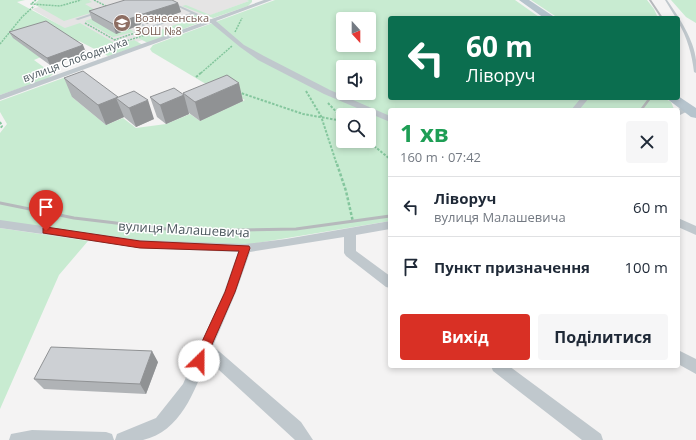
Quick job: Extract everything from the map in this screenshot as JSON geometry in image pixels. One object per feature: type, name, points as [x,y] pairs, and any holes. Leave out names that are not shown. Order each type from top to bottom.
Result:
[{"type":"main road","points":[[523,0],[548,16]]},
{"type":"main road","points":[[675,100],[689,110]]},
{"type":"street","name":"вулиця Слободянука","points":[[0,98],[265,1]]},
{"type":"street","points":[[212,21],[261,58],[298,77],[388,118]]},
{"type":"street","points":[[577,108],[583,100]]},
{"type":"street","points":[[680,223],[696,231]]},
{"type":"street","name":"вулиця Малашевича","points":[[0,224],[140,244],[245,248],[388,225]]},
{"type":"street","points":[[350,232],[350,252],[388,281]]},
{"type":"street","points":[[123,440],[162,424],[188,389],[230,292],[245,248]]},
{"type":"street","points":[[205,348],[295,428],[305,440]]},
{"type":"street","points":[[680,357],[696,367]]},
{"type":"street","points":[[501,368],[595,440]]},
{"type":"street","points":[[27,439],[106,440]]},
{"type":"lane","points":[[165,0],[212,21]]},
{"type":"lane","points":[[666,0],[677,16]]},
{"type":"lane","points":[[77,19],[111,9]]},
{"type":"lane","points":[[143,26],[148,28],[193,12]]},
{"type":"lane","points":[[680,22],[695,59],[696,72]]},
{"type":"path","points":[[34,6],[31,4],[36,0]]},
{"type":"path","points":[[0,44],[22,17],[34,6],[60,6],[82,0]]},
{"type":"path","points":[[94,0],[111,9]]},
{"type":"path","points":[[196,77],[225,54],[235,39],[249,8]]},
{"type":"path","points":[[77,19],[120,44]]},
{"type":"path","points":[[114,40],[148,28]]},
{"type":"path","points":[[298,77],[321,118],[346,191],[354,226],[350,232]]},
{"type":"path","points":[[232,90],[303,114],[336,120]]},
{"type":"path","points":[[0,122],[2,126],[0,129]]},
{"type":"path","points":[[376,148],[388,157]]},
{"type":"shaded area","name":"Вознесенська ЗОШ №8","points":[[39,0],[249,1],[107,53],[32,9],[39,7],[34,4]]},
{"type":"green space","points":[[0,0],[25,0],[17,2],[65,28],[80,23],[118,45],[134,40],[143,45],[108,56],[79,41],[34,60],[53,74],[47,79],[0,95]]},
{"type":"green space","points":[[39,0],[89,0],[92,2],[85,4],[97,11],[64,21],[34,4]]},
{"type":"green space","points":[[246,0],[252,0],[252,2],[248,6],[213,18],[182,6],[186,5],[210,15],[249,1]]},
{"type":"green space","points":[[275,0],[515,0],[538,16],[388,16],[388,100],[668,100],[671,102],[674,108],[388,108],[388,221],[245,245],[143,241],[0,221],[0,133],[7,124],[0,112],[0,101],[66,77],[79,83],[72,97],[106,125],[123,118],[136,128],[166,124],[190,114],[200,121],[245,100],[228,90],[221,93],[152,52],[150,49],[153,45]]},
{"type":"green space","points":[[531,0],[647,0],[657,16],[555,16]]},
{"type":"green space","points":[[671,0],[696,0],[696,23],[686,17]]},
{"type":"green space","points":[[107,13],[134,32],[113,37],[85,21]]},
{"type":"green space","points":[[190,15],[195,15],[206,20],[148,43],[138,38],[186,21]]},
{"type":"green space","points":[[0,228],[88,241],[59,275],[0,409]]},
{"type":"building","points":[[125,0],[172,0],[178,3],[143,14],[139,13],[138,16],[113,24],[89,11]]},
{"type":"building","points":[[46,21],[83,45],[47,58],[9,32]]},
{"type":"building","points":[[83,71],[118,97],[98,105],[64,78]]},
{"type":"building","points":[[227,75],[239,83],[195,102],[183,93]]},
{"type":"building","points":[[174,88],[184,95],[160,105],[150,97]]},
{"type":"building","points":[[134,91],[148,100],[129,108],[116,98]]},
{"type":"building","points":[[51,347],[152,351],[140,384],[34,379]]},
{"type":"railway","points":[[650,0],[661,16]]},
{"type":"railway","points":[[642,108],[648,100]]},
{"type":"railway","points":[[0,203],[74,218],[183,231],[296,229],[388,216]]},
{"type":"place","name":"Вознесенська ЗОШ №8","points":[[122,23]]},
{"type":"route","points":[[46,231],[140,244],[245,248],[230,292],[199,361]]}]
